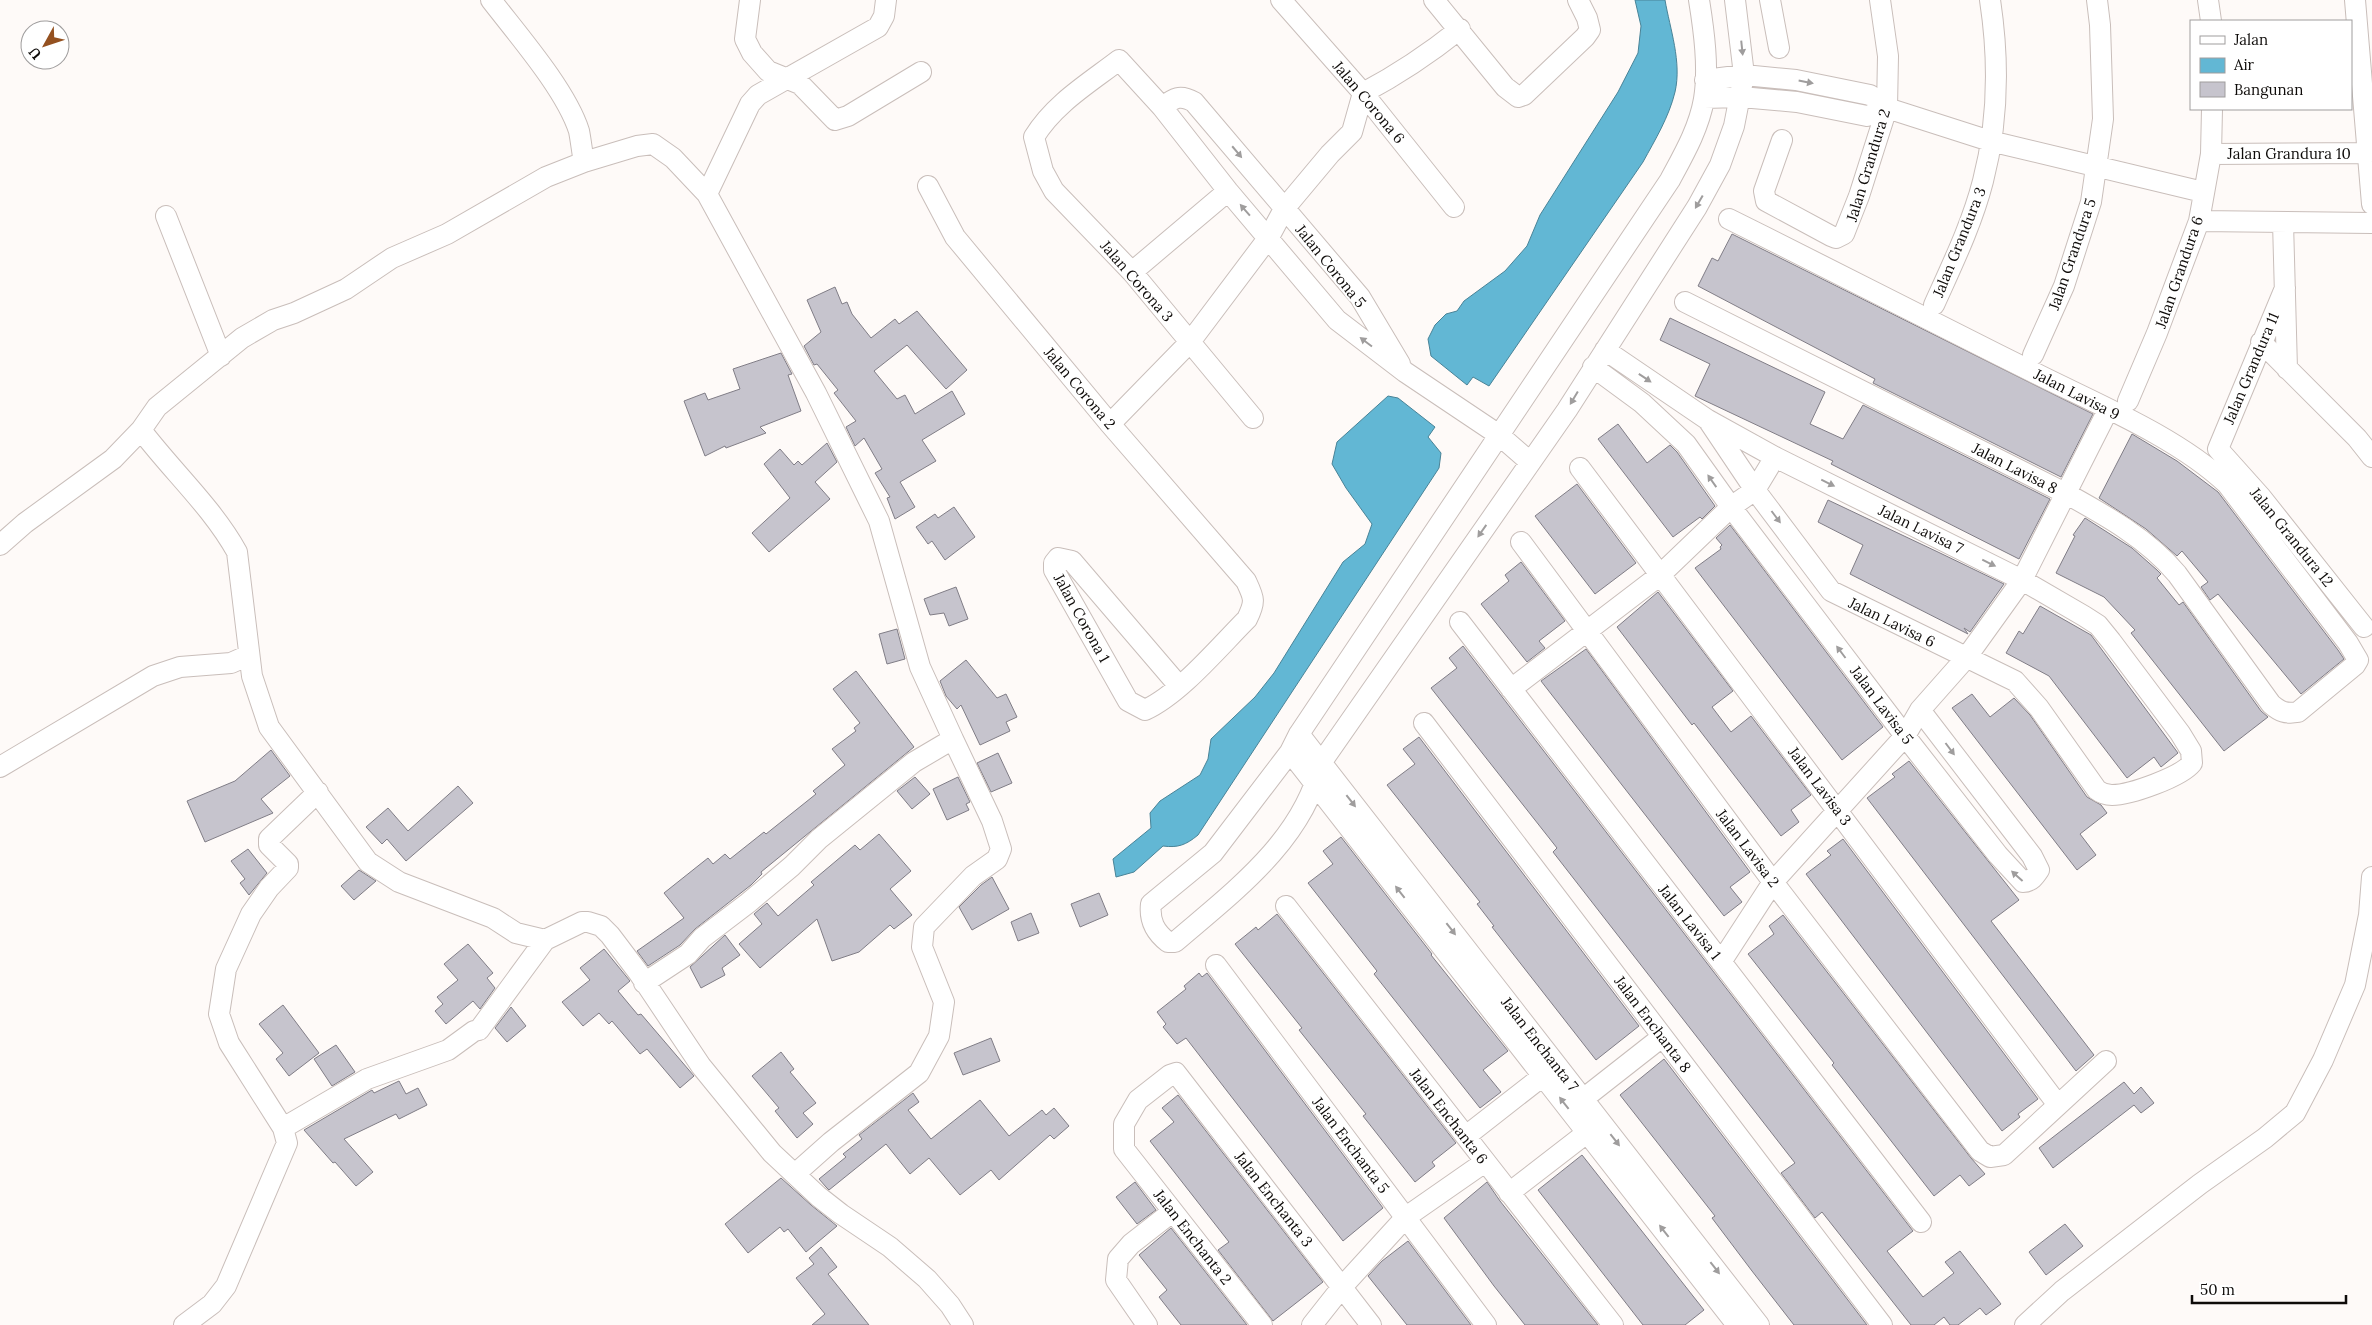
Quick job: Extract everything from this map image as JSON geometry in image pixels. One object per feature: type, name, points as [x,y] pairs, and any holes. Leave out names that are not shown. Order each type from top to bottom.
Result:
[{"type":"street","points":[[492,0],[531,51],[564,102],[578,131],[584,162]]},
{"type":"street","points":[[750,0],[745,39],[752,53],[768,71],[800,84],[835,120],[848,116],[921,72]]},
{"type":"street","points":[[707,194],[750,104],[758,95],[878,27],[884,16],[886,0]]},
{"type":"street","name":"Jalan Corona 6","points":[[1281,0],[1363,93],[1454,206]]},
{"type":"street","points":[[1434,0],[1460,29],[1505,87],[1518,97],[1524,95],[1590,30],[1587,18],[1578,0]]},
{"type":"street","points":[[1699,0],[1705,89],[1690,141],[1670,180],[1627,248],[1556,348],[1294,743],[1213,853],[1151,904],[1150,917],[1158,934],[1168,942],[1175,942],[1240,886],[1283,841],[1316,784],[1321,762],[1566,410],[1697,207],[1720,165],[1734,126],[1741,97],[1744,75],[1735,0]]},
{"type":"street","points":[[1770,0],[1779,48]]},
{"type":"street","name":"Jalan Grandura 2","points":[[1782,140],[1766,185],[1764,197],[1768,203],[1831,236],[1840,237],[1847,231],[1887,108],[1888,56],[1880,0]]},
{"type":"street","name":"Jalan Grandura 3","points":[[1934,305],[1961,246],[1980,191],[1990,142],[1994,116],[1995,39],[1990,0]]},
{"type":"street","name":"Jalan Grandura 5","points":[[2033,355],[2064,286],[2091,202],[2103,119],[2100,26],[2097,0]]},
{"type":"street","points":[[2208,0],[2211,20]]},
{"type":"street","points":[[2355,0],[2354,37],[2372,204]]},
{"type":"street","points":[[1110,424],[1190,342],[1269,237],[1284,208],[1330,154],[1352,132],[1363,93],[1440,45],[1460,29]]},
{"type":"street","name":"Jalan Corona 5","points":[[1034,137],[1046,120],[1072,96],[1119,60],[1162,107],[1228,190],[1337,320],[1404,372]]},
{"type":"street","points":[[1705,89],[1744,75],[1796,80],[1870,95],[1887,108],[1990,142],[2203,192]]},
{"type":"street","points":[[1705,89],[1741,97],[1797,102],[1867,116],[1887,108]]},
{"type":"street","name":"Jalan Corona 5","points":[[1162,107],[1174,98],[1181,96],[1194,102],[1360,297],[1404,372]]},
{"type":"street","name":"Jalan Grandura 6","points":[[2128,401],[2157,333],[2199,222],[2211,154],[2212,110]]},
{"type":"street","name":"Jalan Corona 3","points":[[1034,137],[1043,171],[1054,191],[1132,272],[1253,418]]},
{"type":"street","points":[[0,545],[25,523],[113,459],[141,430],[157,407],[179,387],[242,338],[273,320],[294,313],[346,289],[392,258],[447,234],[546,177],[584,162],[637,146],[653,144],[673,158],[707,194],[816,393],[879,521],[920,667],[992,821],[1002,850],[998,859],[972,876],[924,927],[922,947],[944,1002],[939,1036],[919,1073],[831,1142],[795,1174]]},
{"type":"street","name":"Jalan Grandura 10","points":[[2211,154],[2367,153]]},
{"type":"street","name":"Jalan Corona 2","points":[[928,186],[956,237],[1110,424],[1246,581],[1254,598],[1253,607],[1247,619],[1179,686]]},
{"type":"street","points":[[1132,272],[1228,190]]},
{"type":"street","points":[[166,216],[221,356]]},
{"type":"street","name":"Jalan Lavisa 9","points":[[1729,219],[2108,410],[2184,450],[2206,464],[2227,484],[2356,654],[2358,660],[2355,665],[2298,712],[2290,714],[2282,712]]},
{"type":"street","points":[[2199,222],[2372,223]]},
{"type":"street","name":"Jalan Grandura 11","points":[[2283,222],[2287,369]]},
{"type":"street","name":"Jalan Grandura 11","points":[[2218,449],[2285,288]]},
{"type":"street","name":"Jalan Lavisa 8","points":[[1685,302],[2065,493],[2102,514],[2148,545],[2165,560],[2271,704],[2282,712]]},
{"type":"street","points":[[2261,342],[2287,369],[2364,438],[2372,457]]},
{"type":"street","name":"Jalan Lavisa 7","points":[[1605,350],[1708,420],[1775,457],[2022,580],[2098,625],[2180,733],[2193,758],[2186,769],[2172,776],[2124,793],[2102,794]]},
{"type":"street","name":"Jalan Lavisa 5","points":[[1593,367],[1642,403],[1686,444],[1731,507],[1905,736],[2014,873],[2022,882],[2027,882],[2039,870],[2032,856],[1920,710]]},
{"type":"street","points":[[1404,372],[1499,436],[1530,462]]},
{"type":"street","points":[[1721,962],[1773,882],[1905,736],[1920,710],[1966,658],[2022,580],[2108,410]]},
{"type":"street","name":"Jalan Lavisa 6","points":[[1708,420],[1755,490],[1831,591],[2015,681],[2039,708],[2092,785],[2102,794]]},
{"type":"street","points":[[141,430],[227,534],[237,552],[252,676],[268,727],[368,862],[399,882],[493,918],[516,933],[544,940]]},
{"type":"street","name":"Jalan Grandura 12","points":[[2218,449],[2261,497],[2364,627]]},
{"type":"street","points":[[1511,689],[1659,576],[1731,507],[1755,490],[1775,457]]},
{"type":"street","name":"Jalan Lavisa 3","points":[[1580,468],[1659,576],[1838,809],[2058,1105]]},
{"type":"street","name":"Jalan Lavisa 2","points":[[1521,542],[1773,882],[1980,1151],[1990,1157],[2004,1155],[2058,1105]]},
{"type":"street","name":"Jalan Corona 1","points":[[1058,558],[1072,561],[1179,686],[1159,704],[1144,710],[1128,701],[1054,570],[1054,563],[1058,558]]},
{"type":"street","name":"Jalan Lavisa 1","points":[[1460,622],[1921,1222]]},
{"type":"street","points":[[0,767],[153,676],[180,667],[231,663],[249,655]]},
{"type":"street","name":"Jalan Enchanta 8","points":[[1424,723],[1882,1325]]},
{"type":"street","points":[[644,983],[688,954],[702,938],[748,903],[792,866],[819,839],[914,762],[953,739]]},
{"type":"street","name":"Jalan Enchanta 7","points":[[1294,743],[1321,762],[1594,1127],[1737,1325]]},
{"type":"street","name":"Jalan Enchanta 7","points":[[1294,743],[1316,784],[1550,1070],[1583,1099],[1594,1127],[1759,1325]]},
{"type":"street","points":[[184,1325],[212,1304],[226,1286],[287,1143],[283,1128],[229,1043],[219,1014],[226,969],[251,914],[269,888],[288,868],[288,864],[269,845],[269,840],[318,792]]},
{"type":"street","points":[[2025,1325],[2062,1290],[2200,1184],[2265,1138],[2295,1113],[2323,1060],[2355,985],[2369,915],[2372,877]]},
{"type":"street","name":"Jalan Enchanta 6","points":[[1286,906],[1613,1325]]},
{"type":"street","points":[[283,1128],[367,1079],[448,1050],[474,1031],[479,1030],[544,940],[582,922],[588,922],[601,926],[610,935],[700,1066],[772,1153],[841,1214],[890,1247],[920,1273],[950,1305],[963,1325]]},
{"type":"street","name":"Jalan Enchanta 5","points":[[1216,964],[1486,1325]]},
{"type":"street","points":[[1583,1099],[1662,1037]]},
{"type":"street","points":[[2058,1105],[2106,1061]]},
{"type":"street","points":[[1466,1136],[1550,1070]]},
{"type":"street","name":"Jalan Enchanta 2","points":[[1176,1074],[1164,1079],[1138,1100],[1124,1124],[1124,1149],[1262,1325]]},
{"type":"street","name":"Jalan Enchanta 3","points":[[1176,1074],[1371,1325]]},
{"type":"street","points":[[1510,1193],[1594,1127]]},
{"type":"street","points":[[1312,1325],[1342,1287],[1406,1217],[1485,1162]]},
{"type":"street","points":[[1147,1325],[1116,1280],[1118,1260],[1131,1244],[1172,1212]]},
{"type":"water","points":[[1635,0],[1665,0],[1676,57],[1677,81],[1665,119],[1643,162],[1489,386],[1473,377],[1467,385],[1431,356],[1428,339],[1435,325],[1446,314],[1457,311],[1464,301],[1505,271],[1527,246],[1540,215],[1618,92],[1638,53],[1641,26]]},
{"type":"water","points":[[1388,396],[1398,398],[1435,427],[1428,437],[1441,453],[1439,468],[1198,835],[1182,845],[1173,847],[1163,846],[1134,872],[1116,877],[1113,859],[1151,828],[1150,813],[1160,801],[1200,775],[1208,759],[1211,739],[1255,697],[1274,673],[1343,562],[1365,544],[1372,524],[1346,488],[1332,464],[1337,442]]},
{"type":"building","points":[[1732,234],[2093,414],[2061,477],[1873,383],[1875,379],[1698,286],[1712,258],[1718,261]]},
{"type":"building","points":[[835,287],[842,304],[847,302],[852,314],[871,338],[895,319],[899,324],[917,311],[967,370],[946,389],[907,345],[874,371],[897,399],[905,395],[915,414],[952,391],[965,414],[922,440],[936,461],[900,482],[915,507],[895,519],[887,498],[890,497],[875,473],[882,469],[864,438],[855,446],[846,427],[856,421],[834,393],[838,390],[817,364],[814,365],[804,346],[821,332],[807,300]]},
{"type":"building","points":[[1670,318],[1825,392],[1810,424],[1843,439],[1863,405],[2050,499],[2019,559],[1831,464],[1833,461],[1695,396],[1710,364],[1660,340]]},
{"type":"building","points":[[781,353],[792,374],[788,375],[801,411],[760,427],[766,433],[726,448],[725,446],[705,456],[684,401],[705,393],[708,400],[740,389],[733,369]]},
{"type":"building","points":[[1618,424],[1647,463],[1670,445],[1715,506],[1702,519],[1700,517],[1673,537],[1598,439]]},
{"type":"building","points":[[2132,434],[2177,461],[2218,492],[2344,659],[2301,694],[2218,594],[2210,600],[2201,587],[2208,582],[2182,551],[2177,556],[2146,529],[2099,498]]},
{"type":"building","points":[[827,443],[837,462],[815,482],[830,499],[769,552],[752,533],[790,498],[764,464],[780,449],[794,465],[798,461],[802,465]]},
{"type":"building","points":[[1577,484],[1636,563],[1595,594],[1535,516]]},
{"type":"building","points":[[1828,500],[2004,584],[1970,632],[1964,628],[1968,634],[1850,574],[1863,545],[1818,522]]},
{"type":"building","points":[[954,507],[975,537],[945,560],[932,541],[928,544],[916,527],[935,514],[938,518]]},
{"type":"building","points":[[2085,518],[2132,548],[2161,574],[2157,578],[2179,605],[2183,602],[2261,711],[2268,717],[2224,751],[2131,633],[2135,630],[2104,597],[2056,573],[2075,536],[2073,535]]},
{"type":"building","points":[[1730,525],[1883,727],[1842,760],[1695,568],[1721,549],[1722,545],[1716,538]]},
{"type":"building","points":[[1521,562],[1565,621],[1539,641],[1545,648],[1527,662],[1481,604],[1509,581],[1505,575]]},
{"type":"building","points":[[956,587],[968,619],[949,626],[944,613],[930,615],[924,599]]},
{"type":"building","points":[[1658,592],[1733,691],[1712,707],[1731,732],[1751,716],[1811,795],[1791,810],[1799,822],[1781,836],[1617,627]]},
{"type":"building","points":[[2040,606],[2091,635],[2178,753],[2161,767],[2154,757],[2127,778],[2049,676],[2006,653],[2019,631],[2023,634]]},
{"type":"building","points":[[897,629],[905,659],[887,664],[879,634]]},
{"type":"building","points":[[1463,646],[1913,1231],[1887,1251],[1923,1297],[1954,1273],[1945,1262],[1960,1251],[2001,1304],[1986,1315],[1980,1308],[1958,1325],[1950,1325],[1944,1317],[1934,1325],[1911,1325],[1822,1212],[1815,1218],[1781,1173],[1795,1163],[1553,852],[1557,848],[1431,688],[1457,668],[1449,658]]},
{"type":"building","points":[[1586,649],[1750,872],[1730,887],[1742,902],[1724,916],[1541,681]]},
{"type":"building","points":[[966,660],[997,698],[1006,694],[1017,717],[1006,722],[1010,731],[980,745],[961,705],[957,709],[946,696],[940,681]]},
{"type":"building","points":[[856,671],[914,747],[761,872],[762,874],[751,885],[695,929],[680,945],[648,966],[637,951],[684,918],[664,893],[708,858],[713,864],[725,854],[730,859],[764,832],[766,834],[816,794],[813,791],[845,765],[832,749],[856,731],[854,728],[860,723],[833,689]]},
{"type":"building","points":[[1972,694],[1990,717],[2014,698],[2030,715],[2087,797],[2101,805],[2107,813],[2080,834],[2096,855],[2077,870],[1952,708]]},
{"type":"building","points":[[1419,737],[1639,1026],[1596,1060],[1492,927],[1494,926],[1477,904],[1480,902],[1387,785],[1415,764],[1403,749]]},
{"type":"building","points":[[271,750],[290,776],[261,799],[273,813],[205,842],[187,801],[235,781]]},
{"type":"building","points":[[998,753],[1012,783],[991,792],[977,763]]},
{"type":"building","points":[[1909,761],[2019,900],[1991,921],[2094,1055],[2076,1071],[1867,798],[1895,777],[1892,774]]},
{"type":"building","points":[[915,777],[930,794],[912,809],[897,791]]},
{"type":"building","points":[[958,777],[970,802],[966,804],[969,810],[947,820],[933,789]]},
{"type":"building","points":[[458,786],[473,803],[406,861],[387,839],[382,844],[366,827],[388,808],[408,831]]},
{"type":"building","points":[[879,834],[911,871],[890,889],[912,915],[894,929],[890,925],[859,952],[832,961],[817,919],[760,968],[739,944],[762,924],[754,914],[767,903],[778,916],[814,885],[811,882],[855,845],[860,850]]},
{"type":"building","points":[[1341,837],[1431,955],[1508,1051],[1483,1070],[1501,1092],[1480,1108],[1374,974],[1377,971],[1308,883],[1333,864],[1323,851]]},
{"type":"building","points":[[1843,839],[2038,1099],[2018,1114],[2020,1117],[2002,1131],[1806,874],[1831,855],[1827,851]]},
{"type":"building","points":[[248,849],[267,873],[249,895],[240,883],[245,879],[231,861]]},
{"type":"building","points":[[359,870],[376,881],[354,900],[341,886]]},
{"type":"building","points":[[992,877],[1009,909],[972,930],[959,907]]},
{"type":"building","points":[[1099,893],[1108,915],[1080,927],[1071,904]]},
{"type":"building","points":[[1031,913],[1039,933],[1018,941],[1011,922]]},
{"type":"building","points":[[1277,914],[1456,1143],[1432,1162],[1435,1166],[1415,1182],[1363,1116],[1366,1114],[1299,1030],[1302,1028],[1235,944],[1256,927],[1258,930]]},
{"type":"building","points":[[1783,915],[1985,1174],[1969,1186],[1960,1175],[1934,1196],[1832,1065],[1834,1063],[1748,954],[1774,934],[1769,926]]},
{"type":"building","points":[[725,935],[740,955],[722,968],[725,975],[701,988],[690,967]]},
{"type":"building","points":[[468,944],[493,973],[487,978],[495,988],[480,1009],[473,1001],[446,1024],[435,1011],[443,1004],[437,997],[458,980],[444,964]]},
{"type":"building","points":[[604,949],[630,981],[618,991],[638,1015],[641,1014],[694,1076],[680,1088],[647,1049],[640,1054],[612,1021],[609,1024],[599,1013],[583,1026],[562,1002],[590,980],[580,968]]},
{"type":"building","points":[[1199,973],[1202,977],[1207,973],[1383,1208],[1343,1241],[1186,1038],[1177,1044],[1163,1027],[1166,1024],[1157,1012],[1186,989],[1184,986]]},
{"type":"building","points":[[283,1005],[319,1053],[289,1076],[276,1059],[283,1053],[259,1024]]},
{"type":"building","points":[[511,1007],[526,1026],[507,1042],[495,1028]]},
{"type":"building","points":[[991,1038],[1000,1061],[963,1075],[954,1053]]},
{"type":"building","points":[[336,1045],[355,1072],[332,1086],[314,1059]]},
{"type":"building","points":[[781,1052],[794,1069],[790,1072],[816,1103],[803,1113],[813,1124],[797,1138],[775,1111],[779,1108],[752,1076]]},
{"type":"building","points":[[1664,1059],[1867,1325],[1794,1325],[1752,1271],[1712,1218],[1715,1216],[1620,1095]]},
{"type":"building","points":[[399,1081],[406,1094],[418,1088],[427,1105],[399,1119],[396,1114],[344,1139],[373,1172],[356,1186],[304,1130],[372,1090],[374,1093]]},
{"type":"building","points":[[2124,1082],[2134,1094],[2141,1087],[2154,1103],[2141,1113],[2134,1105],[2053,1168],[2039,1148]]},
{"type":"building","points":[[913,1093],[919,1102],[908,1110],[931,1139],[980,1100],[1009,1136],[1042,1110],[1046,1115],[1054,1108],[1069,1126],[1054,1139],[1050,1135],[999,1180],[991,1170],[960,1195],[929,1158],[910,1174],[886,1144],[829,1190],[819,1179],[846,1157],[843,1154],[862,1139],[859,1135]]},
{"type":"building","points":[[1178,1095],[1323,1282],[1273,1321],[1218,1250],[1229,1242],[1150,1141],[1174,1122],[1162,1108]]},
{"type":"building","points":[[1582,1155],[1704,1310],[1685,1325],[1643,1325],[1538,1190]]},
{"type":"building","points":[[781,1178],[837,1226],[806,1252],[788,1229],[784,1232],[780,1227],[748,1253],[725,1224]]},
{"type":"building","points":[[1135,1182],[1156,1210],[1137,1224],[1116,1197]]},
{"type":"building","points":[[1487,1182],[1598,1325],[1525,1325],[1494,1286],[1444,1218]]},
{"type":"building","points":[[2065,1224],[2083,1246],[2046,1275],[2029,1252]]},
{"type":"building","points":[[1171,1228],[1247,1325],[1181,1325],[1159,1297],[1167,1290],[1139,1255]]},
{"type":"building","points":[[1408,1241],[1471,1325],[1407,1325],[1368,1276],[1382,1261]]},
{"type":"building","points":[[821,1247],[837,1267],[828,1274],[869,1325],[812,1325],[825,1314],[796,1278],[814,1264],[809,1258]]}]
